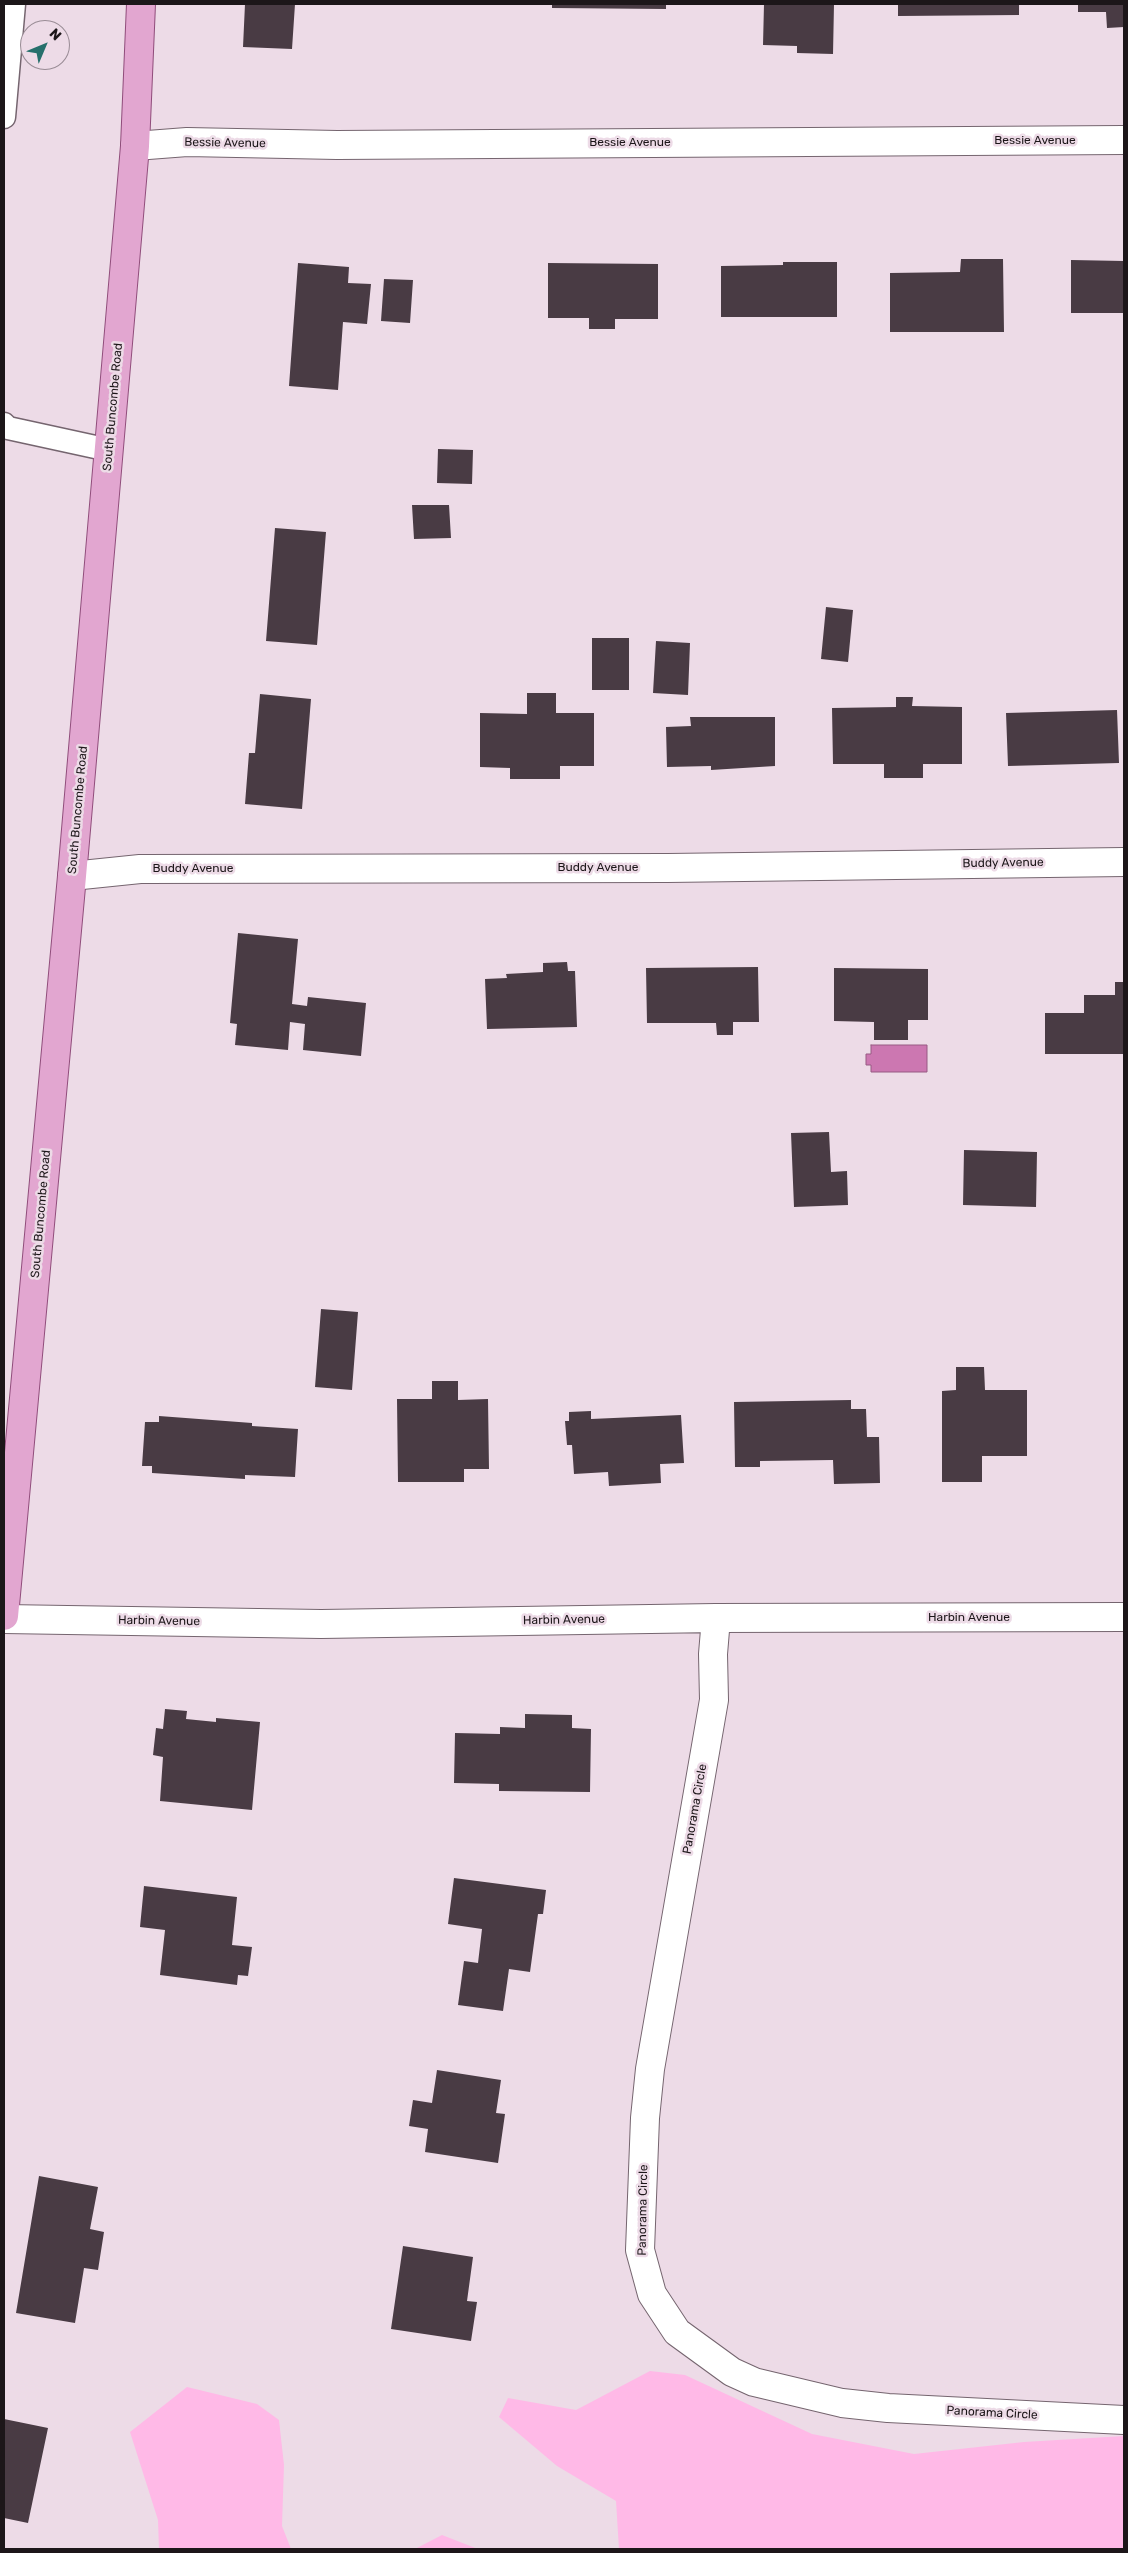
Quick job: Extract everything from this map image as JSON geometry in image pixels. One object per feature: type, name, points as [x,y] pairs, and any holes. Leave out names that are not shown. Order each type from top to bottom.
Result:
[{"type":"main road","name":"South Buncombe Road","points":[[4,1618],[72,876],[135,146],[141,4]]},
{"type":"street","name":"Bessie Avenue","points":[[135,146],[187,142],[336,145],[1124,140]]},
{"type":"street","name":"Buddy Avenue","points":[[72,876],[140,869],[668,868],[1124,862]]},
{"type":"street","name":"Harbin Avenue","points":[[4,1618],[321,1624],[716,1618],[1124,1617]]},
{"type":"street","name":"Panorama Circle","points":[[716,1618],[713,1654],[714,1700],[650,2069],[645,2118],[640,2250],[652,2294],[677,2332],[732,2372],[754,2382],[842,2403],[888,2408],[1124,2420]]},
{"type":"lane","points":[[4,118],[14,4]]},
{"type":"lane","points":[[4,424],[8,428],[109,450]]},
{"type":"shaded area","points":[[871,1045],[927,1045],[927,1072],[871,1072],[871,1065],[866,1065],[866,1054],[871,1054]]},
{"type":"shaded area","points":[[650,2371],[685,2375],[812,2434],[914,2454],[1024,2442],[1124,2436],[1124,2549],[619,2549],[616,2501],[557,2466],[499,2417],[508,2398],[576,2410]]},
{"type":"shaded area","points":[[187,2387],[257,2404],[279,2420],[284,2465],[282,2526],[291,2549],[159,2549],[158,2520],[130,2432]]},
{"type":"shaded area","points":[[442,2535],[478,2549],[415,2549]]},
{"type":"building","points":[[245,4],[295,4],[292,49],[243,47]]},
{"type":"building","points":[[552,4],[666,4],[666,9],[552,8]]},
{"type":"building","points":[[764,4],[834,4],[833,54],[797,53],[797,46],[763,45]]},
{"type":"building","points":[[898,4],[1019,4],[1019,15],[898,16]]},
{"type":"building","points":[[1078,4],[1124,4],[1124,27],[1107,28],[1106,12],[1078,12]]},
{"type":"building","points":[[961,259],[1003,259],[1004,332],[890,332],[890,273],[960,272]]},
{"type":"building","points":[[1071,260],[1124,261],[1124,313],[1071,313]]},
{"type":"building","points":[[783,262],[837,262],[837,317],[721,317],[721,266],[783,265]]},
{"type":"building","points":[[298,263],[349,267],[348,283],[371,284],[367,324],[343,322],[338,390],[289,386]]},
{"type":"building","points":[[548,263],[658,264],[658,319],[615,319],[615,329],[589,329],[589,318],[548,318]]},
{"type":"building","points":[[384,279],[413,280],[410,323],[381,321]]},
{"type":"building","points":[[438,449],[473,450],[472,484],[437,483]]},
{"type":"building","points":[[412,505],[449,505],[451,538],[414,539]]},
{"type":"building","points":[[275,528],[326,532],[317,645],[266,641]]},
{"type":"building","points":[[826,607],[853,610],[848,662],[821,659]]},
{"type":"building","points":[[592,638],[629,638],[629,690],[592,690]]},
{"type":"building","points":[[656,641],[690,643],[688,695],[653,693]]},
{"type":"building","points":[[527,693],[556,693],[556,713],[594,713],[594,766],[560,766],[560,779],[510,779],[510,768],[480,767],[480,713],[527,714]]},
{"type":"building","points":[[260,694],[311,699],[302,809],[245,804],[249,753],[255,753]]},
{"type":"building","points":[[896,697],[913,697],[912,706],[962,707],[962,764],[923,764],[923,778],[884,778],[884,764],[833,764],[832,708],[896,707]]},
{"type":"building","points":[[1117,710],[1119,763],[1008,766],[1006,713]]},
{"type":"building","points":[[690,717],[775,717],[775,766],[711,770],[711,766],[667,767],[666,727],[691,726]]},
{"type":"building","points":[[238,933],[298,939],[292,1004],[307,1006],[308,997],[366,1003],[361,1056],[303,1050],[305,1024],[290,1022],[288,1050],[235,1045],[237,1024],[230,1023]]},
{"type":"building","points":[[567,962],[568,971],[575,971],[577,1027],[487,1029],[485,979],[507,978],[506,974],[543,972],[543,963]]},
{"type":"building","points":[[758,967],[759,1022],[733,1022],[733,1035],[717,1035],[716,1023],[647,1023],[646,968]]},
{"type":"building","points":[[834,968],[928,969],[928,1020],[908,1020],[908,1040],[874,1040],[874,1022],[834,1021]]},
{"type":"building","points":[[1115,982],[1124,982],[1124,1054],[1045,1054],[1045,1013],[1084,1013],[1084,995],[1115,995]]},
{"type":"building","points":[[829,1132],[831,1172],[847,1171],[848,1205],[794,1207],[791,1133]]},
{"type":"building","points":[[964,1150],[1037,1152],[1036,1207],[963,1205]]},
{"type":"building","points":[[321,1309],[358,1312],[352,1390],[315,1387]]},
{"type":"building","points":[[956,1367],[984,1367],[985,1390],[1027,1390],[1027,1456],[982,1456],[982,1482],[942,1482],[942,1391],[956,1390]]},
{"type":"building","points":[[432,1381],[458,1381],[458,1400],[488,1399],[489,1469],[464,1469],[464,1482],[398,1482],[397,1399],[432,1399]]},
{"type":"building","points":[[851,1400],[851,1409],[866,1409],[867,1437],[879,1437],[880,1483],[834,1484],[833,1460],[760,1461],[760,1467],[735,1467],[734,1402]]},
{"type":"building","points":[[591,1411],[591,1419],[681,1415],[684,1463],[660,1464],[661,1483],[609,1486],[608,1472],[574,1474],[572,1445],[567,1445],[565,1421],[569,1421],[569,1412]]},
{"type":"building","points":[[159,1416],[252,1423],[252,1426],[298,1429],[295,1477],[245,1475],[245,1479],[152,1473],[152,1466],[142,1466],[145,1422],[159,1422]]},
{"type":"building","points":[[165,1709],[187,1711],[186,1719],[216,1722],[216,1718],[260,1722],[252,1810],[160,1801],[163,1757],[153,1755],[156,1728],[163,1729]]},
{"type":"building","points":[[525,1714],[572,1715],[572,1728],[591,1729],[590,1792],[499,1791],[499,1784],[454,1783],[455,1733],[500,1734],[500,1727],[525,1728]]},
{"type":"building","points":[[454,1878],[546,1890],[543,1914],[538,1914],[530,1972],[509,1969],[503,2011],[458,2005],[464,1961],[478,1963],[482,1929],[448,1924]]},
{"type":"building","points":[[144,1886],[237,1897],[232,1945],[252,1947],[248,1976],[238,1975],[237,1985],[160,1975],[165,1930],[140,1927]]},
{"type":"building","points":[[437,2070],[501,2080],[496,2113],[505,2114],[498,2163],[425,2152],[428,2129],[409,2126],[413,2100],[432,2103]]},
{"type":"building","points":[[39,2176],[98,2187],[90,2229],[104,2232],[98,2270],[84,2268],[75,2323],[16,2313]]},
{"type":"building","points":[[403,2246],[473,2257],[467,2301],[477,2302],[471,2341],[391,2329]]},
{"type":"building","points":[[4,2419],[48,2428],[28,2523],[4,2518]]}]
